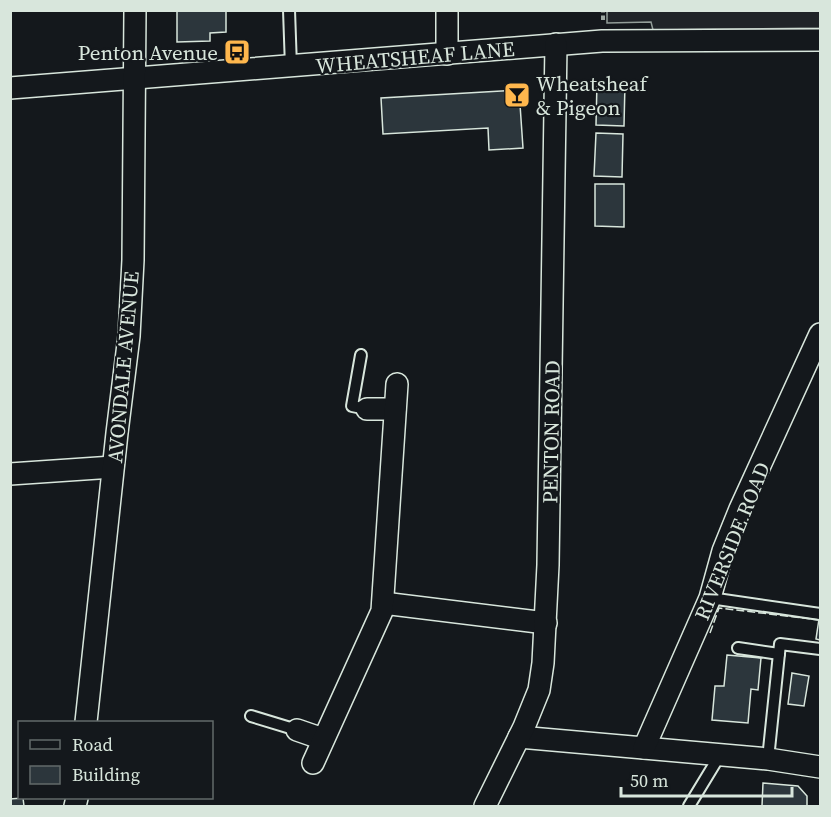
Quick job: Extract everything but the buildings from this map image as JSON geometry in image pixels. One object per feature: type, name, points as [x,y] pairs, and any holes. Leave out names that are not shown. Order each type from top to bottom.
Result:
[{"type":"street","name":"AVONDALE AVENUE","points":[[86,721],[129,336],[133,260],[135,10]]},
{"type":"street","points":[[447,10],[447,54]]},
{"type":"street","name":"WHEATSHEAF LANE","points":[[10,88],[622,40],[820,40]]},
{"type":"street","name":"PENTON ROAD","points":[[485,807],[539,690],[543,663],[551,417],[556,44]]},
{"type":"street","name":"RIVERSIDE ROAD","points":[[644,748],[710,598],[723,551],[740,509],[820,334]]},
{"type":"street","points":[[313,763],[382,611],[396,384]]},
{"type":"street","points":[[367,409],[395,409]]},
{"type":"street","points":[[10,474],[113,467]]},
{"type":"street","points":[[383,603],[546,623]]},
{"type":"street","points":[[297,730],[323,739]]},
{"type":"street","points":[[519,737],[768,759],[820,767]]},
{"type":"lane","points":[[289,10],[291,67]]},
{"type":"lane","points":[[361,355],[352,406],[367,409]]},
{"type":"lane","points":[[710,598],[820,614]]},
{"type":"lane","points":[[768,759],[780,644],[820,649]]},
{"type":"lane","points":[[738,648],[779,654]]},
{"type":"lane","points":[[251,717],[297,730]]},
{"type":"lane","points":[[689,807],[720,755]]},
{"type":"shaded area","points":[[607,11],[820,11],[820,28],[653,30],[651,22],[607,23]]},
{"type":"fence","points":[[710,633],[719,608],[820,620]]},
{"type":"place","name":"Penton Avenue","points":[[237,52]]},
{"type":"place","name":"Wheatsheaf & Pigeon","points":[[517,95]]}]
